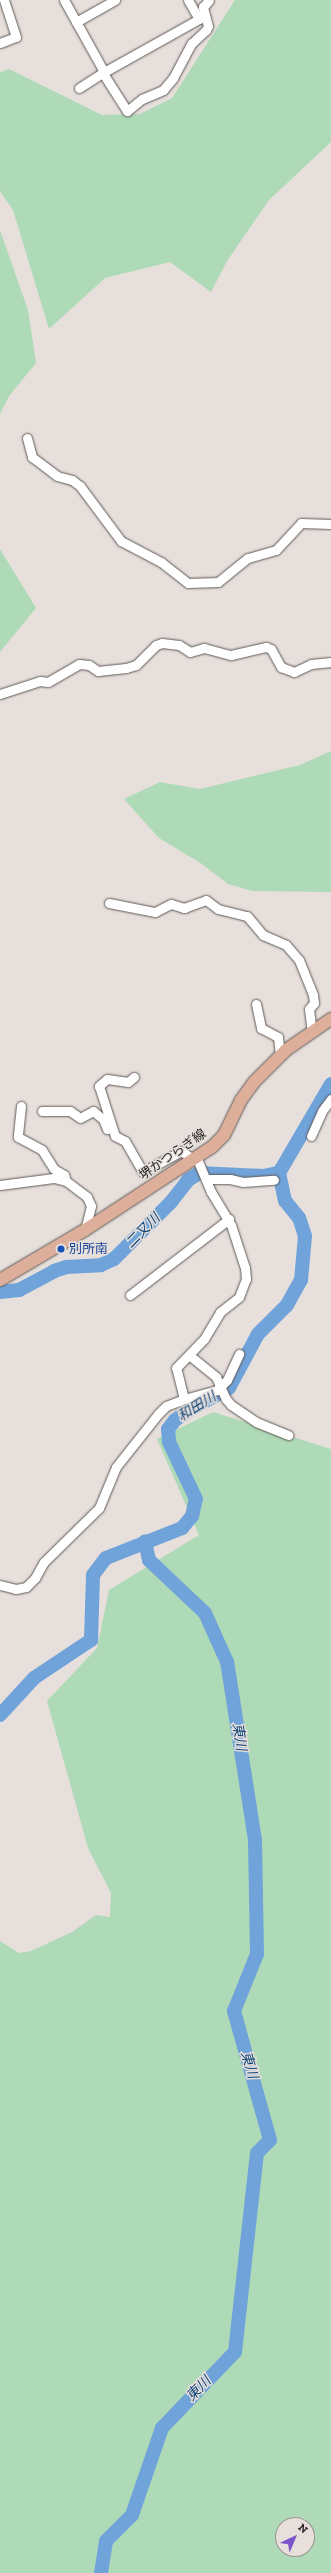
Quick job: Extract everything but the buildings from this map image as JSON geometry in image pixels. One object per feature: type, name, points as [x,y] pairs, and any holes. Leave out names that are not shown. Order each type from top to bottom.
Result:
[{"type":"main road","name":"堺かつらぎ線","points":[[0,1280],[85,1230],[196,1159],[224,1135],[241,1100],[254,1082],[280,1056],[331,1020]]},
{"type":"street","points":[[0,42],[16,37],[4,0]]},
{"type":"street","points":[[64,0],[104,72],[104,75],[127,111],[142,99],[163,90],[173,78],[192,43],[206,30],[208,26],[203,6],[209,0]]},
{"type":"street","points":[[76,22],[115,0]]},
{"type":"street","points":[[79,88],[104,72],[199,19],[188,0]]},
{"type":"street","points":[[27,438],[32,457],[56,476],[72,480],[80,486],[121,541],[161,562],[188,584],[218,582],[248,558],[276,550],[301,523],[331,524]]},
{"type":"street","points":[[0,694],[40,681],[48,682],[79,664],[89,665],[98,671],[126,668],[136,664],[156,645],[162,643],[179,645],[193,653],[204,648],[231,655],[266,647],[271,649],[281,667],[294,672],[311,664],[331,662]]},
{"type":"street","points":[[109,903],[155,912],[170,904],[184,908],[206,900],[218,910],[246,916],[263,935],[286,945],[298,960],[313,994],[314,1003],[310,1010],[312,1032]]},
{"type":"street","points":[[256,1004],[261,1028],[278,1037],[280,1056]]},
{"type":"street","points":[[114,1136],[99,1086],[107,1079],[128,1082],[134,1077]]},
{"type":"street","points":[[311,1136],[322,1111],[331,1099]]},
{"type":"street","points":[[22,1106],[18,1137],[42,1150],[54,1169],[64,1175],[66,1180],[87,1197],[91,1206],[85,1230]]},
{"type":"street","points":[[42,1111],[70,1111],[80,1118],[94,1111],[103,1119],[108,1133],[125,1141],[143,1172],[181,1151],[196,1159],[211,1192],[229,1219],[245,1268],[243,1289],[239,1297],[220,1312],[204,1339],[176,1368],[184,1399]]},
{"type":"street","points":[[0,1185],[54,1178],[66,1180]]},
{"type":"street","points":[[206,1179],[230,1179],[243,1182],[274,1180]]},
{"type":"street","points":[[130,1295],[229,1219]]},
{"type":"street","points":[[0,1585],[16,1590],[26,1587],[35,1578],[44,1562],[99,1508],[116,1467],[158,1414],[166,1406],[221,1387],[227,1380],[239,1354]]},
{"type":"street","points":[[189,1355],[212,1373],[231,1405],[256,1422],[288,1435]]},
{"type":"green space","points":[[235,0],[331,0],[331,142],[269,200],[227,261],[211,292],[170,262],[105,278],[49,329],[13,210],[0,191],[0,72],[9,69],[102,115],[140,114],[172,98]]},
{"type":"green space","points":[[0,230],[28,310],[36,363],[9,396],[0,414]]},
{"type":"green space","points":[[0,549],[36,608],[0,652]]},
{"type":"green space","points":[[331,751],[331,892],[252,891],[228,884],[202,864],[159,838],[124,799],[160,782],[200,789],[300,765]]},
{"type":"green space","points":[[213,1412],[331,1449],[331,2573],[0,2573],[0,1941],[19,1953],[31,1951],[72,1932],[96,1915],[110,1917],[111,1893],[88,1848],[47,1701],[97,1648],[109,1590],[199,1535],[157,1439]]},
{"type":"waterway","name":"和田川","points":[[0,1715],[34,1678],[91,1640],[93,1575],[106,1558],[182,1528],[192,1516],[196,1499],[169,1442],[168,1429],[175,1420],[229,1388],[258,1334],[287,1305],[301,1280],[305,1236],[299,1218],[285,1201],[279,1173],[331,1084]]},
{"type":"waterway","name":"二又川","points":[[0,1292],[19,1290],[54,1271],[66,1267],[101,1265],[114,1259],[171,1202],[188,1180],[199,1173],[263,1176],[279,1173]]},
{"type":"waterway","name":"東川","points":[[101,2573],[106,2541],[132,2515],[162,2428],[235,2352],[257,2153],[270,2140],[234,2011],[257,1954],[255,1840],[227,1662],[205,1613],[149,1560],[145,1541]]},
{"type":"place","name":"別所南","points":[[61,1249]]}]
